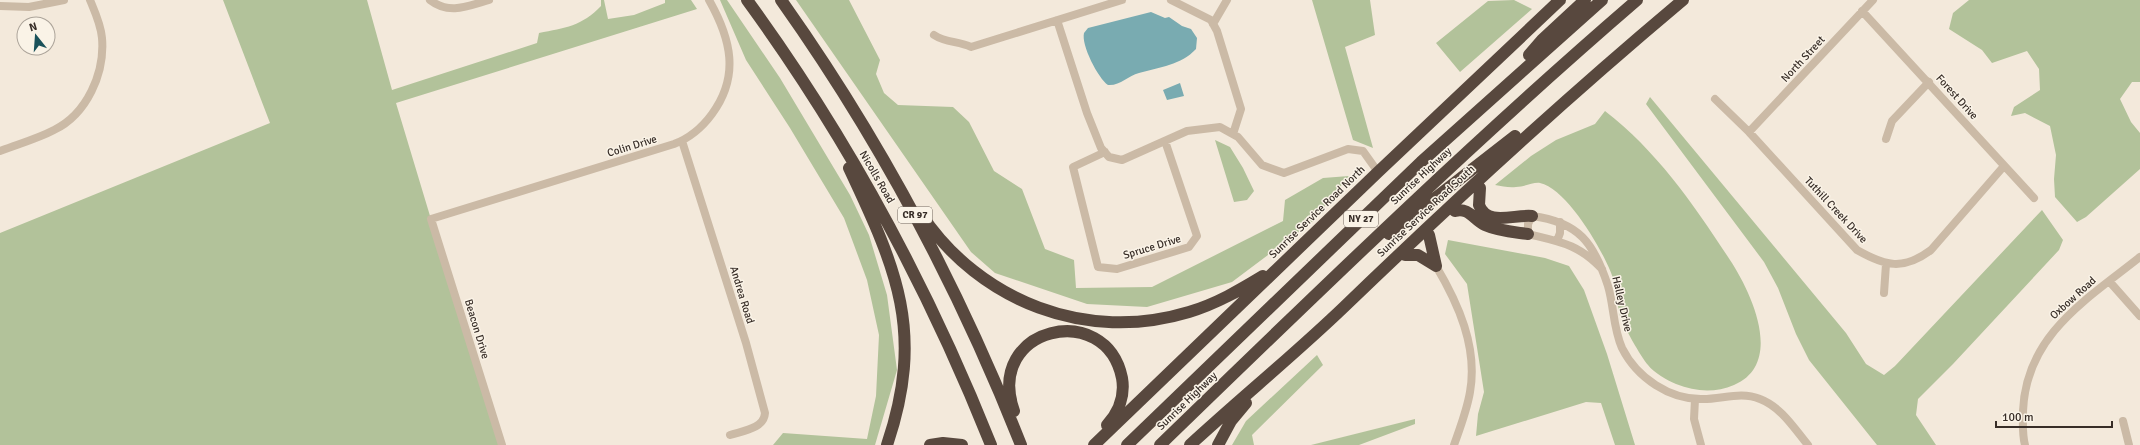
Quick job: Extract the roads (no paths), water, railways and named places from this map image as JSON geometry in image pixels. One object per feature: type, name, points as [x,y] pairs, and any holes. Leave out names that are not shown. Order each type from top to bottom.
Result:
[{"type":"highway","name":"Nicolls Road","points":[[747,0],[828,120],[877,203],[923,291],[959,368],[991,445]]},
{"type":"highway","name":"Nicolls Road","points":[[781,0],[843,94],[887,166],[948,279],[984,356],[1022,445]]},
{"type":"highway","name":"Sunrise Service Road North","points":[[1094,445],[1378,172],[1560,0]]},
{"type":"highway","points":[[1504,86],[1542,40],[1585,0]]},
{"type":"highway","name":"Sunrise Highway","points":[[1127,445],[1379,201],[1504,86],[1602,0]]},
{"type":"highway","name":"Sunrise Highway","points":[[1160,445],[1481,138],[1637,0]]},
{"type":"highway","name":"Sunrise Service Road South","points":[[1190,445],[1344,306],[1373,277],[1554,111],[1683,0]]},
{"type":"highway","points":[[1348,264],[1516,136],[1566,92],[1601,69]]},
{"type":"highway","points":[[1344,306],[1376,283],[1480,188],[1517,153],[1554,111]]},
{"type":"highway","points":[[828,120],[884,246],[901,300],[905,332],[904,379],[898,409],[887,445]]},
{"type":"highway","points":[[887,166],[934,232],[965,265],[1006,294],[1037,308],[1065,316],[1087,321],[1120,323],[1173,317],[1221,300],[1283,264]]},
{"type":"highway","points":[[1480,188],[1479,206],[1489,217],[1496,219],[1520,215],[1532,216]]},
{"type":"highway","points":[[1455,211],[1468,212],[1484,225],[1528,234]]},
{"type":"highway","points":[[1429,235],[1436,266]]},
{"type":"highway","points":[[1406,256],[1418,255],[1436,266]]},
{"type":"highway","points":[[1022,445],[1009,390],[1012,367],[1020,353],[1032,341],[1046,333],[1063,331],[1079,332],[1096,340],[1114,357],[1121,373],[1123,390],[1120,404],[1112,419],[1090,445]]},
{"type":"highway","points":[[1218,445],[1237,412],[1272,372]]},
{"type":"highway","points":[[930,445],[942,443],[962,445]]},
{"type":"street","points":[[0,6],[29,7],[64,0]]},
{"type":"street","points":[[0,151],[55,130],[72,117],[84,104],[95,84],[102,61],[100,27],[90,0]]},
{"type":"street","points":[[430,0],[442,7],[453,9],[489,0]]},
{"type":"street","name":"Colin Drive","points":[[431,219],[682,141],[693,135],[708,120],[723,96],[728,83],[729,47],[721,23],[709,0]]},
{"type":"street","points":[[934,35],[943,41],[964,43],[972,47],[1122,0]]},
{"type":"street","points":[[1171,0],[1211,20],[1217,31],[1241,109],[1233,134]]},
{"type":"street","points":[[1213,24],[1227,0]]},
{"type":"street","name":"North Street","points":[[1749,132],[1873,0]]},
{"type":"street","name":"Forest Drive","points":[[1862,12],[1929,82],[2034,198]]},
{"type":"street","points":[[1057,20],[1087,113],[1101,148],[1109,157],[1122,160],[1187,131],[1220,127],[1238,137],[1262,165],[1284,173],[1348,149],[1363,151],[1378,172]]},
{"type":"street","points":[[1886,139],[1892,121],[1929,82]]},
{"type":"street","name":"Tuthill Creek Drive","points":[[1715,99],[1749,132],[1856,250],[1876,261],[1886,264],[1918,260],[1931,250],[2004,166]]},
{"type":"street","name":"Andrea Road","points":[[682,141],[746,343],[765,412],[763,420],[758,425],[730,435]]},
{"type":"street","name":"Spruce Drive","points":[[1105,152],[1073,167],[1098,267],[1117,269],[1189,247],[1197,236],[1165,141]]},
{"type":"street","points":[[1528,234],[1528,224],[1532,216]]},
{"type":"street","name":"Halley Drive","points":[[1532,216],[1560,222],[1570,226],[1584,236],[1595,252],[1611,294],[1617,334],[1630,362],[1642,375],[1657,386],[1673,394],[1695,399],[1740,395],[1759,398],[1774,407],[1808,445]]},
{"type":"street","name":"Beacon Drive","points":[[431,219],[502,445]]},
{"type":"street","points":[[1557,241],[1560,233],[1560,222]]},
{"type":"street","name":"Halley Drive","points":[[1528,234],[1557,241],[1585,253],[1602,269]]},
{"type":"street","name":"Oxbow Road","points":[[2025,445],[2024,397],[2027,381],[2040,349],[2063,320],[2140,257]]},
{"type":"street","points":[[1884,293],[1886,264]]},
{"type":"street","points":[[1436,266],[1459,312],[1471,354],[1472,375],[1470,393],[1454,445]]},
{"type":"street","points":[[2110,281],[2140,316]]},
{"type":"street","points":[[1695,399],[1694,419],[1701,445]]},
{"type":"street","points":[[2123,421],[2129,445]]},
{"type":"water","points":[[1151,12],[1165,18],[1169,17],[1182,26],[1191,29],[1197,38],[1196,49],[1184,59],[1177,62],[1135,74],[1116,84],[1108,85],[1095,69],[1091,61],[1085,45],[1084,33],[1088,28]]},
{"type":"water","points":[[1180,83],[1184,96],[1167,100],[1163,90]]}]
